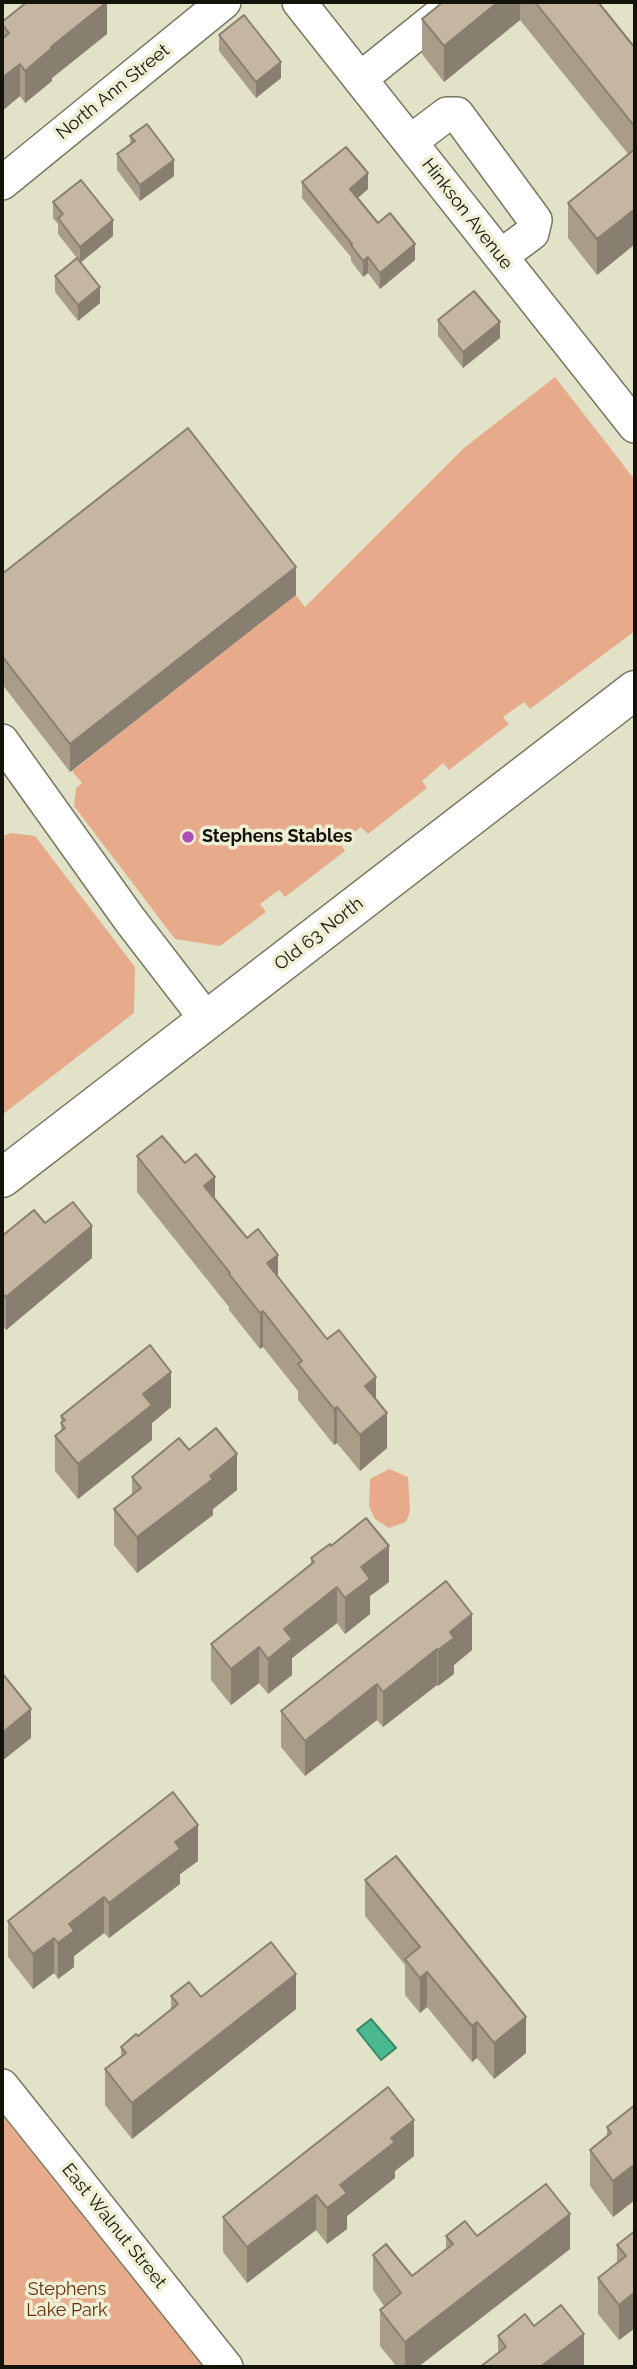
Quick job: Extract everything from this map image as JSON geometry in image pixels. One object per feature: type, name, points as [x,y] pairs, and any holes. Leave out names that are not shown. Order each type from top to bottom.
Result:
[{"type":"main road","name":"Old 63 North","points":[[2,1178],[635,690]]},
{"type":"street","name":"North Ann Street","points":[[2,183],[224,2]]},
{"type":"street","name":"Hinkson Avenue","points":[[299,2],[635,426]]},
{"type":"street","points":[[360,79],[456,2]]},
{"type":"street","points":[[410,142],[447,114],[457,114],[535,220],[532,233],[501,256]]},
{"type":"street","points":[[2,741],[130,920],[207,1020]]},
{"type":"street","name":"East Walnut Street","points":[[2,2086],[226,2367]]},
{"type":"green space","points":[[555,377],[635,480],[635,631],[530,709],[524,702],[503,717],[509,724],[449,770],[443,763],[422,781],[427,788],[368,834],[361,827],[340,843],[345,851],[285,897],[279,890],[260,904],[266,912],[220,946],[175,939],[74,806],[76,788],[82,783],[72,771],[296,595],[305,607],[464,448]]},
{"type":"green space","points":[[10,833],[35,836],[135,967],[134,1013],[2,1115],[2,837]]},
{"type":"green space","points":[[389,1469],[408,1477],[410,1511],[406,1522],[389,1528],[375,1519],[369,1506],[370,1479]]},
{"type":"green space","name":"Stephens Lake Park","points":[[2,2115],[182,2340],[203,2367],[2,2367]]},
{"type":"shaded area","points":[[371,2019],[396,2048],[381,2060],[357,2030]]},
{"type":"building","points":[[27,2],[107,2],[25,71],[20,64],[2,78],[2,39],[9,33],[2,22]]},
{"type":"building","points":[[443,2],[498,2],[444,46],[422,19]]},
{"type":"building","points":[[535,2],[598,2],[635,48],[635,127]]},
{"type":"building","points":[[244,15],[281,62],[256,82],[219,35]]},
{"type":"building","points":[[147,124],[174,160],[140,185],[117,154],[135,141],[130,136]]},
{"type":"building","points":[[346,147],[368,173],[350,189],[378,223],[390,213],[415,244],[380,273],[368,257],[363,261],[302,182]]},
{"type":"building","points":[[635,149],[635,209],[597,239],[568,203]]},
{"type":"building","points":[[81,180],[113,220],[80,247],[58,218],[63,214],[53,202]]},
{"type":"building","points":[[77,258],[100,287],[78,305],[55,276]]},
{"type":"building","points":[[474,291],[500,322],[463,352],[438,320]]},
{"type":"building","points":[[188,428],[296,567],[70,744],[2,656],[2,574]]},
{"type":"building","points":[[162,1136],[185,1163],[196,1154],[215,1177],[204,1186],[247,1238],[258,1229],[278,1255],[267,1263],[327,1339],[339,1330],[376,1377],[365,1386],[387,1413],[360,1435],[337,1407],[334,1409],[298,1364],[302,1361],[263,1311],[260,1313],[137,1156]]},
{"type":"building","points":[[73,1202],[92,1226],[6,1297],[2,1293],[2,1236],[34,1210],[45,1223]]},
{"type":"building","points":[[150,1345],[171,1372],[143,1394],[152,1405],[78,1464],[55,1436],[65,1428],[61,1423],[65,1420],[61,1416]]},
{"type":"building","points":[[216,1428],[237,1454],[210,1476],[213,1479],[137,1537],[114,1509],[141,1488],[132,1477],[179,1438],[189,1450]]},
{"type":"building","points":[[366,1518],[389,1546],[361,1567],[370,1579],[345,1598],[337,1587],[284,1629],[292,1639],[268,1659],[259,1647],[231,1669],[211,1644],[314,1562],[311,1558]]},
{"type":"building","points":[[446,1581],[472,1614],[450,1632],[454,1638],[383,1692],[377,1684],[305,1741],[281,1711]]},
{"type":"building","points":[[2,1673],[31,1709],[2,1733]]},
{"type":"building","points":[[173,1792],[198,1825],[175,1842],[180,1849],[109,1903],[104,1897],[69,1924],[74,1931],[58,1943],[54,1938],[33,1954],[8,1921]]},
{"type":"building","points":[[396,1856],[526,2017],[494,2043],[477,2022],[472,2026],[427,1972],[420,1978],[405,1959],[420,1947],[365,1880]]},
{"type":"building","points":[[271,1942],[296,1974],[132,2103],[105,2069],[126,2053],[121,2047],[178,2004],[171,1996],[189,1982],[201,1997]]},
{"type":"building","points":[[388,2087],[414,2120],[391,2138],[395,2142],[340,2185],[347,2193],[327,2208],[316,2195],[247,2247],[223,2217]]},
{"type":"building","points":[[635,2105],[635,2164],[613,2181],[590,2150],[611,2133],[607,2127]]},
{"type":"building","points":[[546,2184],[570,2214],[405,2342],[380,2310],[401,2293],[373,2255],[386,2244],[412,2276],[453,2244],[446,2236],[465,2221],[477,2236]]},
{"type":"building","points":[[635,2231],[635,2292],[619,2305],[598,2278],[626,2256],[617,2245]]},
{"type":"building","points":[[561,2305],[584,2334],[540,2367],[480,2367],[506,2347],[498,2336],[525,2314],[534,2326]]},
{"type":"place","name":"Stephens Stables","points":[[188,837]]}]
